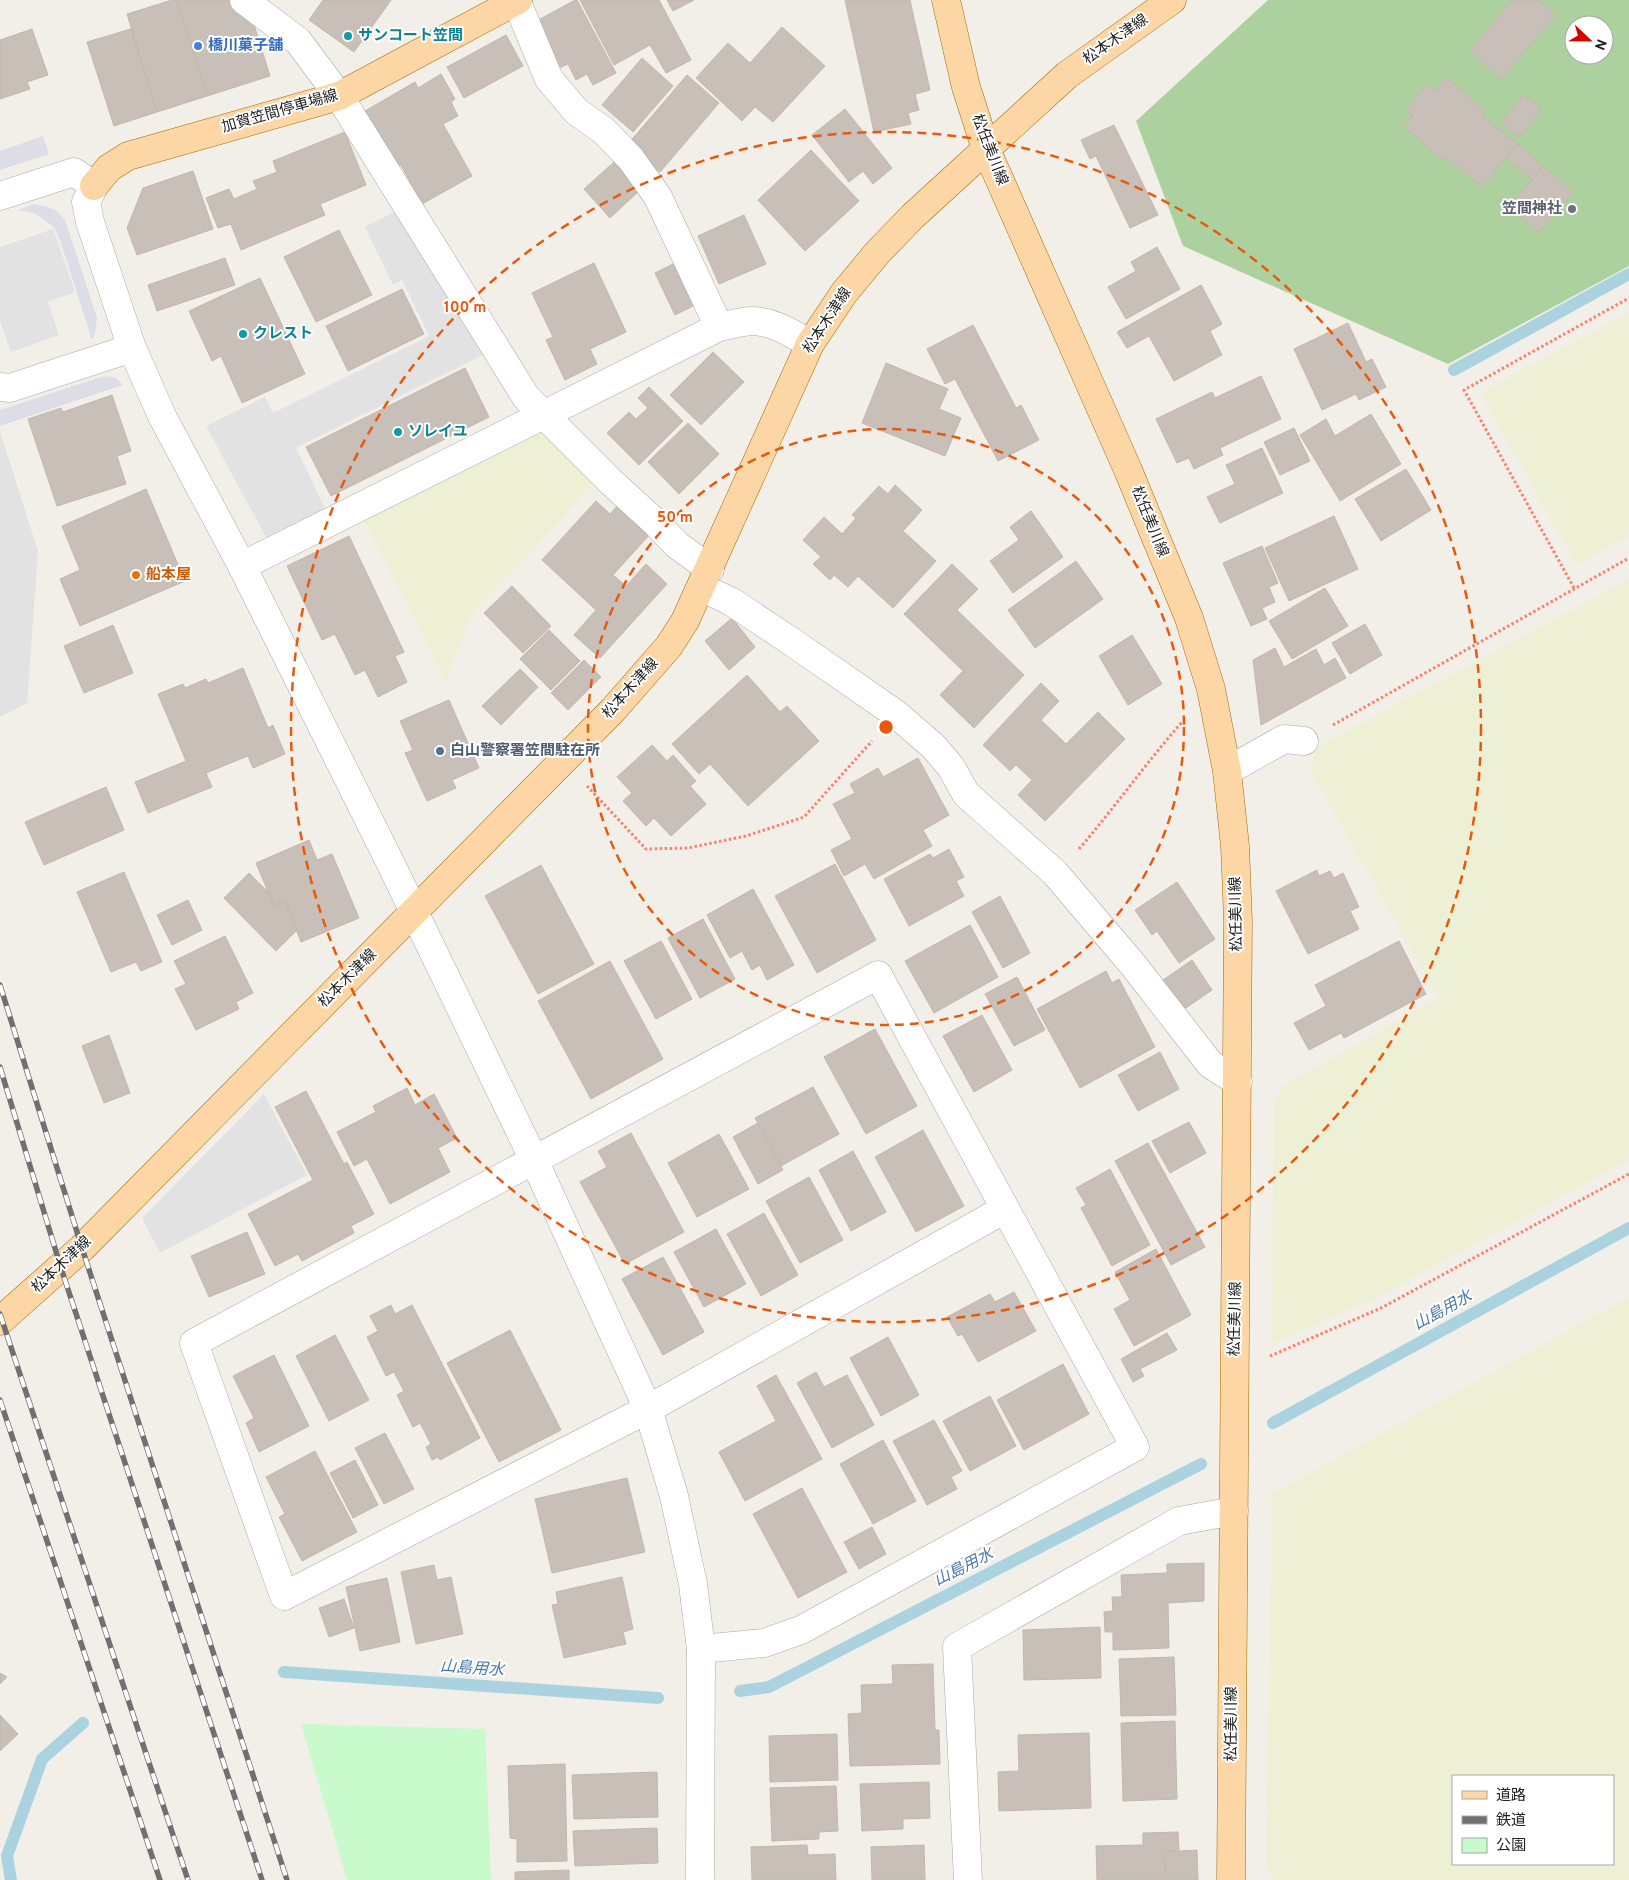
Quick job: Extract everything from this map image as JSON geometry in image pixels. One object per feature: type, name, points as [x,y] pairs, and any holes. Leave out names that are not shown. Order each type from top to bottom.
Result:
[{"type":"main road","name":"加賀笠間停車場線","points":[[94,186],[109,168],[128,156],[339,96],[517,0]]},
{"type":"main road","name":"松任美川線","points":[[946,0],[966,87],[986,149],[1128,470],[1189,618],[1211,689],[1227,770],[1238,921],[1231,1880]]},
{"type":"main road","name":"松本木津線","points":[[0,1321],[82,1248],[613,710],[669,646],[685,621],[810,344],[844,293],[878,252],[913,216],[1067,75],[1172,0]]},
{"type":"street","points":[[244,0],[298,41],[339,96],[526,397],[617,488],[656,523],[705,578],[740,608],[896,714],[939,753],[951,767],[966,794],[1055,873],[1134,966],[1210,1064],[1238,1082]]},
{"type":"street","points":[[517,0],[549,79],[576,111],[604,131],[631,159],[658,197],[719,327]]},
{"type":"street","points":[[0,196],[74,172],[94,186],[86,202],[90,222],[132,348],[162,416],[242,566],[414,912],[534,1160],[648,1409],[676,1505],[694,1584],[701,1649],[700,1880]]},
{"type":"street","points":[[242,566],[542,414],[719,327],[750,321],[765,323],[782,328],[810,344]]},
{"type":"street","points":[[0,387],[10,388],[132,348]]},
{"type":"street","points":[[1227,770],[1284,739],[1304,741]]},
{"type":"street","points":[[701,1649],[764,1643],[801,1630],[1135,1447],[1006,1209],[878,975],[194,1343],[284,1596],[648,1409],[1006,1209]]},
{"type":"street","points":[[968,1880],[956,1647],[1179,1522],[1234,1511]]},
{"type":"path","points":[[1574,588],[1464,390],[1629,298]]},
{"type":"path","points":[[1304,741],[1629,558]]},
{"type":"path","points":[[1042,862],[1079,849],[1104,820],[1153,755],[1211,689]]},
{"type":"path","points":[[564,760],[646,850],[688,848],[746,836],[804,817],[896,714]]},
{"type":"path","points":[[1269,1356],[1381,1308],[1629,1174]]},
{"type":"green space","points":[[1268,0],[1629,0],[1629,266],[1448,364],[1183,246],[1136,121]]},
{"type":"green space","points":[[1629,312],[1629,536],[1576,565],[1480,393]]},
{"type":"green space","points":[[544,431],[596,481],[470,617],[446,682],[364,521]]},
{"type":"green space","points":[[1629,579],[1629,1160],[1378,1297],[1272,1344],[1274,1102],[1284,1085],[1439,998],[1311,772],[1315,748]]},
{"type":"green space","points":[[1629,1297],[1629,1880],[1275,1880],[1266,1864],[1272,1494]]},
{"type":"green space","points":[[301,1724],[485,1729],[491,1880],[347,1880]]},
{"type":"shaded area","points":[[43,136],[49,154],[0,170],[0,151]]},
{"type":"shaded area","points":[[34,204],[57,211],[65,220],[97,318],[95,334],[92,340],[60,240],[53,226],[34,213],[18,210]]},
{"type":"shaded area","points":[[396,211],[483,355],[296,448],[327,512],[268,541],[206,426],[265,397],[273,413],[429,336],[402,280],[393,285],[365,227]]},
{"type":"shaded area","points":[[53,229],[75,292],[48,302],[59,335],[11,352],[0,321],[0,247]]},
{"type":"shaded area","points":[[104,376],[115,377],[123,385],[0,426],[0,410]]},
{"type":"shaded area","points":[[0,432],[38,551],[27,703],[0,717]]},
{"type":"shaded area","points":[[264,1094],[307,1175],[160,1253],[142,1218]]},
{"type":"building","points":[[177,0],[207,96],[157,112],[127,14]]},
{"type":"building","points":[[177,0],[234,0],[240,3],[245,20],[252,18],[270,76],[207,96]]},
{"type":"building","name":"サンコート笠間","points":[[323,0],[391,0],[354,52],[309,20]]},
{"type":"building","points":[[577,0],[616,73],[593,85],[587,74],[576,80],[568,64],[557,69],[533,23]]},
{"type":"building","points":[[580,0],[659,0],[691,60],[666,73],[650,45],[614,65]]},
{"type":"building","points":[[667,0],[694,0],[673,11]]},
{"type":"building","points":[[845,0],[910,0],[930,90],[915,94],[919,110],[908,113],[911,124],[874,132]]},
{"type":"building","points":[[1512,0],[1538,0],[1556,15],[1501,79],[1469,51]]},
{"type":"building","points":[[782,27],[825,66],[773,122],[755,107],[742,121],[696,78],[728,43],[750,63]]},
{"type":"building","points":[[32,29],[48,75],[27,82],[30,89],[0,99],[0,40]]},
{"type":"building","points":[[131,29],[157,112],[114,126],[87,42]]},
{"type":"building","points":[[506,35],[523,66],[464,98],[447,67]]},
{"type":"building","points":[[642,58],[673,86],[633,132],[602,105]]},
{"type":"building","points":[[441,74],[455,99],[451,102],[458,116],[443,124],[472,176],[422,204],[401,165],[396,168],[365,111],[415,82],[418,88]]},
{"type":"building","points":[[687,75],[719,103],[660,172],[628,144]]},
{"type":"building","points":[[1446,77],[1485,111],[1482,115],[1517,144],[1482,187],[1446,157],[1443,160],[1404,127],[1413,116],[1405,110],[1427,84],[1435,90]]},
{"type":"building","points":[[1524,94],[1542,109],[1519,137],[1501,123]]},
{"type":"building","points":[[845,109],[892,168],[873,184],[863,171],[849,182],[812,135]]},
{"type":"building","points":[[1114,125],[1158,215],[1130,228],[1096,156],[1090,159],[1081,140]]},
{"type":"building","points":[[345,132],[366,185],[320,204],[325,215],[241,250],[231,224],[218,228],[206,198],[229,189],[234,199],[257,189],[253,181],[277,172],[273,161]]},
{"type":"building","points":[[1517,144],[1543,166],[1532,179],[1506,158]]},
{"type":"building","points":[[811,150],[859,201],[805,251],[758,200]]},
{"type":"building","points":[[614,162],[639,191],[610,218],[584,189]]},
{"type":"building","points":[[1543,166],[1573,192],[1539,232],[1509,207]]},
{"type":"building","points":[[193,171],[213,229],[137,255],[127,228],[143,188]]},
{"type":"building","points":[[744,215],[766,264],[719,284],[698,236]]},
{"type":"building","points":[[339,230],[372,295],[316,322],[284,257]]},
{"type":"building","points":[[1157,247],[1180,289],[1126,319],[1108,287],[1136,271],[1131,262]]},
{"type":"building","points":[[225,258],[235,285],[157,311],[148,285]]},
{"type":"building","points":[[594,263],[626,332],[590,349],[597,364],[565,380],[546,340],[553,337],[532,293]]},
{"type":"building","points":[[675,263],[695,305],[675,315],[655,273]]},
{"type":"building","name":"クレスト","points":[[260,278],[305,374],[242,403],[221,356],[212,361],[189,311]]},
{"type":"building","points":[[1201,285],[1222,324],[1210,331],[1222,355],[1174,381],[1149,336],[1127,348],[1117,332]]},
{"type":"building","points":[[402,289],[424,334],[348,371],[326,326]]},
{"type":"building","points":[[1348,323],[1366,362],[1372,359],[1386,387],[1359,400],[1356,394],[1322,410],[1294,349]]},
{"type":"building","points":[[973,325],[1016,408],[1021,405],[1039,440],[998,461],[955,379],[945,384],[927,349]]},
{"type":"building","points":[[713,352],[744,382],[701,425],[670,395]]},
{"type":"building","points":[[886,363],[948,389],[939,409],[961,418],[945,456],[862,423]]},
{"type":"building","name":"ソレイユ","points":[[465,368],[489,417],[331,496],[306,447]]},
{"type":"building","points":[[1261,376],[1281,419],[1220,448],[1223,455],[1194,469],[1189,458],[1177,463],[1156,419],[1212,392],[1215,398]]},
{"type":"building","points":[[649,387],[683,421],[639,465],[607,433],[629,412],[636,419],[648,408],[638,398]]},
{"type":"building","points":[[112,395],[131,451],[117,456],[126,484],[57,506],[28,419],[61,408],[63,412]]},
{"type":"building","points":[[1371,414],[1401,464],[1340,501],[1300,435],[1326,419],[1335,436]]},
{"type":"building","points":[[688,423],[719,454],[679,494],[648,462]]},
{"type":"building","points":[[1294,428],[1310,461],[1280,475],[1264,442]]},
{"type":"building","points":[[1262,448],[1283,493],[1220,523],[1207,497],[1235,484],[1226,465]]},
{"type":"building","points":[[1406,469],[1431,510],[1381,541],[1355,499]]},
{"type":"building","points":[[895,485],[922,510],[903,531],[936,561],[893,608],[858,576],[848,587],[834,575],[830,580],[813,564],[821,557],[803,540],[824,517],[842,534],[856,518],[852,515],[879,486],[888,494]]},
{"type":"building","points":[[146,489],[185,581],[80,626],[60,579],[80,570],[62,526]]},
{"type":"building","points":[[596,501],[610,514],[619,504],[651,533],[613,575],[626,586],[646,564],[667,584],[600,658],[574,635],[596,610],[542,560]]},
{"type":"building","points":[[1031,511],[1063,557],[1013,593],[990,561],[1019,540],[1010,527]]},
{"type":"building","points":[[1334,516],[1358,569],[1289,601],[1265,548]]},
{"type":"building","points":[[349,536],[404,652],[395,656],[407,682],[378,697],[365,670],[355,675],[335,634],[322,640],[287,566]]},
{"type":"building","points":[[1262,546],[1278,583],[1269,587],[1275,602],[1262,608],[1267,619],[1251,626],[1223,563]]},
{"type":"building","points":[[1076,561],[1103,599],[1035,648],[1008,610]]},
{"type":"building","points":[[952,564],[978,589],[957,610],[1024,675],[974,728],[940,695],[963,671],[904,614]]},
{"type":"building","points":[[512,586],[551,626],[523,653],[484,613]]},
{"type":"building","points":[[1325,588],[1348,626],[1292,659],[1269,621]]},
{"type":"building","points":[[732,618],[755,647],[729,670],[705,641]]},
{"type":"building","points":[[1365,624],[1382,655],[1350,674],[1332,643]]},
{"type":"building","points":[[113,625],[133,673],[84,693],[64,646]]},
{"type":"building","points":[[549,630],[580,661],[551,690],[520,659]]},
{"type":"building","points":[[1132,635],[1162,684],[1128,705],[1099,656]]},
{"type":"building","points":[[1275,648],[1284,667],[1316,649],[1324,665],[1335,658],[1346,678],[1261,725],[1253,660]]},
{"type":"building","points":[[584,660],[601,677],[568,710],[551,693]]},
{"type":"building","points":[[243,668],[268,728],[273,725],[285,754],[253,768],[248,756],[206,773],[212,787],[148,813],[135,782],[186,761],[158,694],[183,684],[185,688],[206,679],[208,683]]},
{"type":"building","points":[[520,669],[538,687],[501,725],[482,706]]},
{"type":"building","points":[[747,675],[780,712],[787,706],[819,741],[748,806],[710,764],[699,774],[672,744]]},
{"type":"building","points":[[1041,683],[1059,701],[1041,720],[1066,744],[1098,712],[1125,739],[1045,821],[1018,795],[1032,780],[1016,765],[1010,771],[983,745]]},
{"type":"building","name":"白山警察署笠間駐在所","points":[[449,700],[479,768],[452,780],[456,788],[427,801],[405,753],[413,750],[400,721]]},
{"type":"building","points":[[652,745],[667,761],[673,755],[696,781],[690,786],[706,804],[671,836],[654,818],[646,826],[623,801],[632,793],[617,777]]},
{"type":"building","points":[[918,758],[949,815],[923,830],[932,846],[874,879],[865,864],[844,876],[831,850],[852,839],[833,804],[855,793],[850,784],[878,768],[883,777]]},
{"type":"building","points":[[106,787],[124,830],[44,865],[25,822]]},
{"type":"building","points":[[309,840],[317,860],[332,854],[359,918],[301,942],[285,901],[274,906],[256,863]]},
{"type":"building","points":[[949,849],[964,877],[956,881],[964,896],[909,926],[884,879],[930,854],[933,858]]},
{"type":"building","points":[[835,864],[876,940],[817,973],[775,896]]},
{"type":"building","points":[[541,865],[594,964],[538,994],[485,896]]},
{"type":"building","points":[[1317,870],[1319,876],[1330,871],[1334,878],[1343,873],[1359,907],[1350,911],[1359,929],[1308,954],[1276,891]]},
{"type":"building","points":[[124,872],[162,962],[141,971],[136,962],[111,972],[77,892]]},
{"type":"building","points":[[249,873],[267,891],[274,906],[285,901],[297,930],[276,951],[224,898]]},
{"type":"building","points":[[1177,882],[1215,939],[1179,963],[1157,931],[1152,935],[1135,910]]},
{"type":"building","points":[[753,889],[794,965],[767,980],[760,965],[752,970],[742,951],[730,958],[707,915]]},
{"type":"building","points":[[1000,896],[1030,953],[1003,968],[972,912]]},
{"type":"building","points":[[188,900],[202,930],[172,945],[157,915]]},
{"type":"building","points":[[703,919],[735,979],[700,998],[668,938]]},
{"type":"building","points":[[970,925],[998,977],[934,1013],[905,961]]},
{"type":"building","points":[[225,936],[253,993],[236,1002],[239,1009],[196,1030],[175,989],[186,984],[174,961]]},
{"type":"building","points":[[661,941],[692,999],[656,1019],[624,961]]},
{"type":"building","points":[[1399,941],[1426,994],[1344,1038],[1341,1033],[1309,1050],[1294,1023],[1326,1006],[1315,985]]},
{"type":"building","points":[[1192,960],[1212,990],[1183,1010],[1163,980]]},
{"type":"building","points":[[610,961],[663,1059],[591,1099],[538,1001]]},
{"type":"building","points":[[1106,971],[1112,983],[1119,979],[1155,1047],[1080,1088],[1037,1009]]},
{"type":"building","points":[[1017,977],[1045,1030],[1014,1046],[985,994]]},
{"type":"building","points":[[982,1015],[1012,1070],[974,1092],[943,1036]]},
{"type":"building","points":[[875,1029],[917,1106],[866,1134],[824,1057]]},
{"type":"building","points":[[109,1035],[130,1093],[104,1103],[82,1046]]},
{"type":"building","points":[[1160,1052],[1179,1089],[1138,1111],[1118,1075]]},
{"type":"building","points":[[813,1087],[839,1134],[781,1166],[755,1118]]},
{"type":"building","points":[[407,1088],[415,1105],[434,1094],[457,1138],[438,1148],[450,1172],[390,1204],[367,1159],[354,1166],[337,1132],[376,1112],[373,1106]]},
{"type":"building","points":[[306,1091],[344,1164],[347,1162],[374,1214],[351,1226],[354,1233],[302,1261],[298,1254],[275,1266],[248,1214],[313,1180],[275,1107]]},
{"type":"building","points":[[1189,1122],[1206,1153],[1170,1173],[1152,1141]]},
{"type":"building","points":[[758,1123],[783,1170],[758,1184],[733,1137]]},
{"type":"building","points":[[923,1130],[964,1206],[916,1232],[875,1157]]},
{"type":"building","points":[[631,1133],[684,1232],[625,1264],[580,1182],[607,1167],[598,1151]]},
{"type":"building","points":[[719,1134],[749,1189],[697,1217],[668,1163]]},
{"type":"building","points":[[1148,1143],[1205,1247],[1171,1265],[1115,1161]]},
{"type":"building","points":[[853,1151],[886,1212],[851,1231],[819,1170]]},
{"type":"building","points":[[1110,1169],[1150,1245],[1112,1266],[1081,1208],[1086,1205],[1076,1188]]},
{"type":"building","points":[[809,1177],[843,1240],[800,1263],[766,1201]]},
{"type":"building","points":[[764,1213],[798,1275],[761,1296],[727,1234]]},
{"type":"building","points":[[716,1229],[746,1284],[704,1307],[674,1252]]},
{"type":"building","points":[[247,1232],[265,1274],[209,1297],[191,1256]]},
{"type":"building","points":[[1156,1249],[1191,1315],[1134,1346],[1114,1309],[1130,1300],[1115,1272]]},
{"type":"building","points":[[663,1257],[704,1332],[663,1355],[622,1279]]},
{"type":"building","points":[[1014,1292],[1036,1331],[978,1362],[962,1334],[958,1336],[947,1317],[990,1294],[995,1302]]},
{"type":"building","points":[[391,1305],[395,1314],[412,1305],[480,1438],[440,1460],[438,1457],[432,1460],[426,1447],[431,1444],[420,1423],[413,1427],[397,1395],[404,1391],[394,1372],[386,1376],[367,1337],[378,1331],[370,1316]]},
{"type":"building","points":[[510,1330],[561,1430],[499,1462],[447,1363]]},
{"type":"building","points":[[1167,1333],[1177,1350],[1140,1369],[1144,1376],[1133,1382],[1121,1359]]},
{"type":"building","points":[[335,1335],[369,1400],[329,1421],[296,1356]]},
{"type":"building","points":[[888,1337],[919,1395],[881,1416],[850,1358]]},
{"type":"building","points":[[274,1355],[309,1426],[259,1452],[246,1423],[254,1418],[233,1376]]},
{"type":"building","points":[[1063,1364],[1089,1414],[1024,1450],[997,1400]]},
{"type":"building","points":[[816,1372],[824,1387],[847,1375],[874,1425],[832,1448],[797,1383]]},
{"type":"building","points":[[776,1375],[822,1459],[745,1501],[719,1452],[776,1421],[757,1386]]},
{"type":"building","points":[[990,1396],[1016,1446],[970,1471],[943,1421]]},
{"type":"building","points":[[934,1420],[962,1471],[951,1477],[957,1489],[927,1505],[893,1441]]},
{"type":"building","points":[[385,1433],[414,1489],[384,1504],[355,1448]]},
{"type":"building","points":[[883,1440],[916,1501],[873,1524],[840,1464]]},
{"type":"building","points":[[315,1451],[357,1532],[302,1561],[279,1517],[285,1514],[266,1477]]},
{"type":"building","points":[[355,1460],[378,1505],[353,1518],[330,1473]]},
{"type":"building","points":[[627,1478],[645,1552],[552,1573],[535,1499]]},
{"type":"building","points":[[802,1488],[847,1572],[798,1598],[753,1514]]},
{"type":"building","points":[[872,1527],[886,1554],[859,1569],[844,1542]]},
{"type":"building","points":[[1204,1563],[1204,1601],[1168,1603],[1169,1648],[1113,1650],[1113,1632],[1105,1632],[1104,1612],[1113,1611],[1112,1597],[1122,1597],[1121,1575],[1167,1573],[1167,1564]]},
{"type":"building","points":[[434,1565],[437,1580],[451,1577],[463,1634],[416,1644],[401,1572]]},
{"type":"building","points":[[622,1577],[633,1629],[623,1632],[626,1644],[564,1658],[552,1605],[558,1604],[556,1592]]},
{"type":"building","points":[[387,1578],[400,1642],[360,1651],[346,1587]]},
{"type":"building","points":[[344,1599],[354,1628],[329,1637],[319,1608]]},
{"type":"building","points":[[1100,1627],[1101,1678],[1024,1680],[1023,1630]]},
{"type":"building","points":[[1174,1657],[1176,1715],[1121,1716],[1119,1659]]},
{"type":"building","points":[[933,1664],[935,1730],[939,1730],[940,1764],[850,1766],[848,1714],[862,1713],[861,1685],[893,1684],[892,1665]]},
{"type":"building","points":[[0,1673],[7,1677],[0,1684]]},
{"type":"building","points":[[0,1715],[18,1734],[0,1751]]},
{"type":"building","points":[[1175,1721],[1177,1799],[1123,1801],[1121,1723]]},
{"type":"building","points":[[1089,1733],[1091,1808],[999,1811],[998,1772],[1019,1771],[1018,1735]]},
{"type":"building","points":[[837,1734],[838,1780],[770,1782],[769,1736]]},
{"type":"building","points":[[565,1764],[567,1861],[517,1862],[517,1839],[510,1838],[508,1766]]},
{"type":"building","points":[[657,1772],[658,1817],[574,1819],[572,1775]]},
{"type":"building","points":[[929,1782],[930,1818],[903,1819],[903,1829],[862,1831],[860,1784]]},
{"type":"building","points":[[836,1786],[838,1831],[819,1832],[819,1839],[772,1841],[770,1788]]},
{"type":"building","points":[[657,1828],[658,1863],[575,1866],[573,1831]]},
{"type":"building","points":[[1178,1832],[1179,1850],[1164,1851],[1165,1880],[1097,1880],[1096,1846],[1143,1845],[1143,1833]]},
{"type":"building","points":[[807,1845],[808,1855],[835,1854],[836,1880],[752,1880],[751,1847]]},
{"type":"building","points":[[924,1845],[925,1880],[872,1880],[871,1847]]},
{"type":"building","points":[[1197,1850],[1198,1880],[1166,1880],[1165,1852]]},
{"type":"building","points":[[569,1870],[569,1880],[515,1880],[515,1872]]},
{"type":"waterway","points":[[1454,370],[1629,274]]},
{"type":"waterway","name":"山島用水","points":[[1273,1423],[1629,1228]]},
{"type":"waterway","name":"山島用水","points":[[740,1691],[769,1687],[1201,1464]]},
{"type":"waterway","name":"山島用水","points":[[284,1672],[658,1698]]},
{"type":"waterway","name":"山島用水","points":[[11,1880],[7,1856],[42,1759],[83,1723]]},
{"type":"railway","points":[[0,985],[82,1248],[287,1880]]},
{"type":"railway","points":[[0,1067],[61,1268],[262,1880]]},
{"type":"railway","points":[[0,1314],[188,1880]]},
{"type":"railway","points":[[0,1400],[160,1880]]},
{"type":"place","name":"サンコート笠間","points":[[348,36]]},
{"type":"place","name":"橋川菓子舗","points":[[198,46]]},
{"type":"place","name":"笠間神社","points":[[1572,209]]},
{"type":"place","name":"クレスト","points":[[243,334]]},
{"type":"place","name":"ソレイユ","points":[[398,432]]},
{"type":"place","name":"船本屋","points":[[136,575]]},
{"type":"place","name":"白山警察署笠間駐在所","points":[[440,751]]}]
